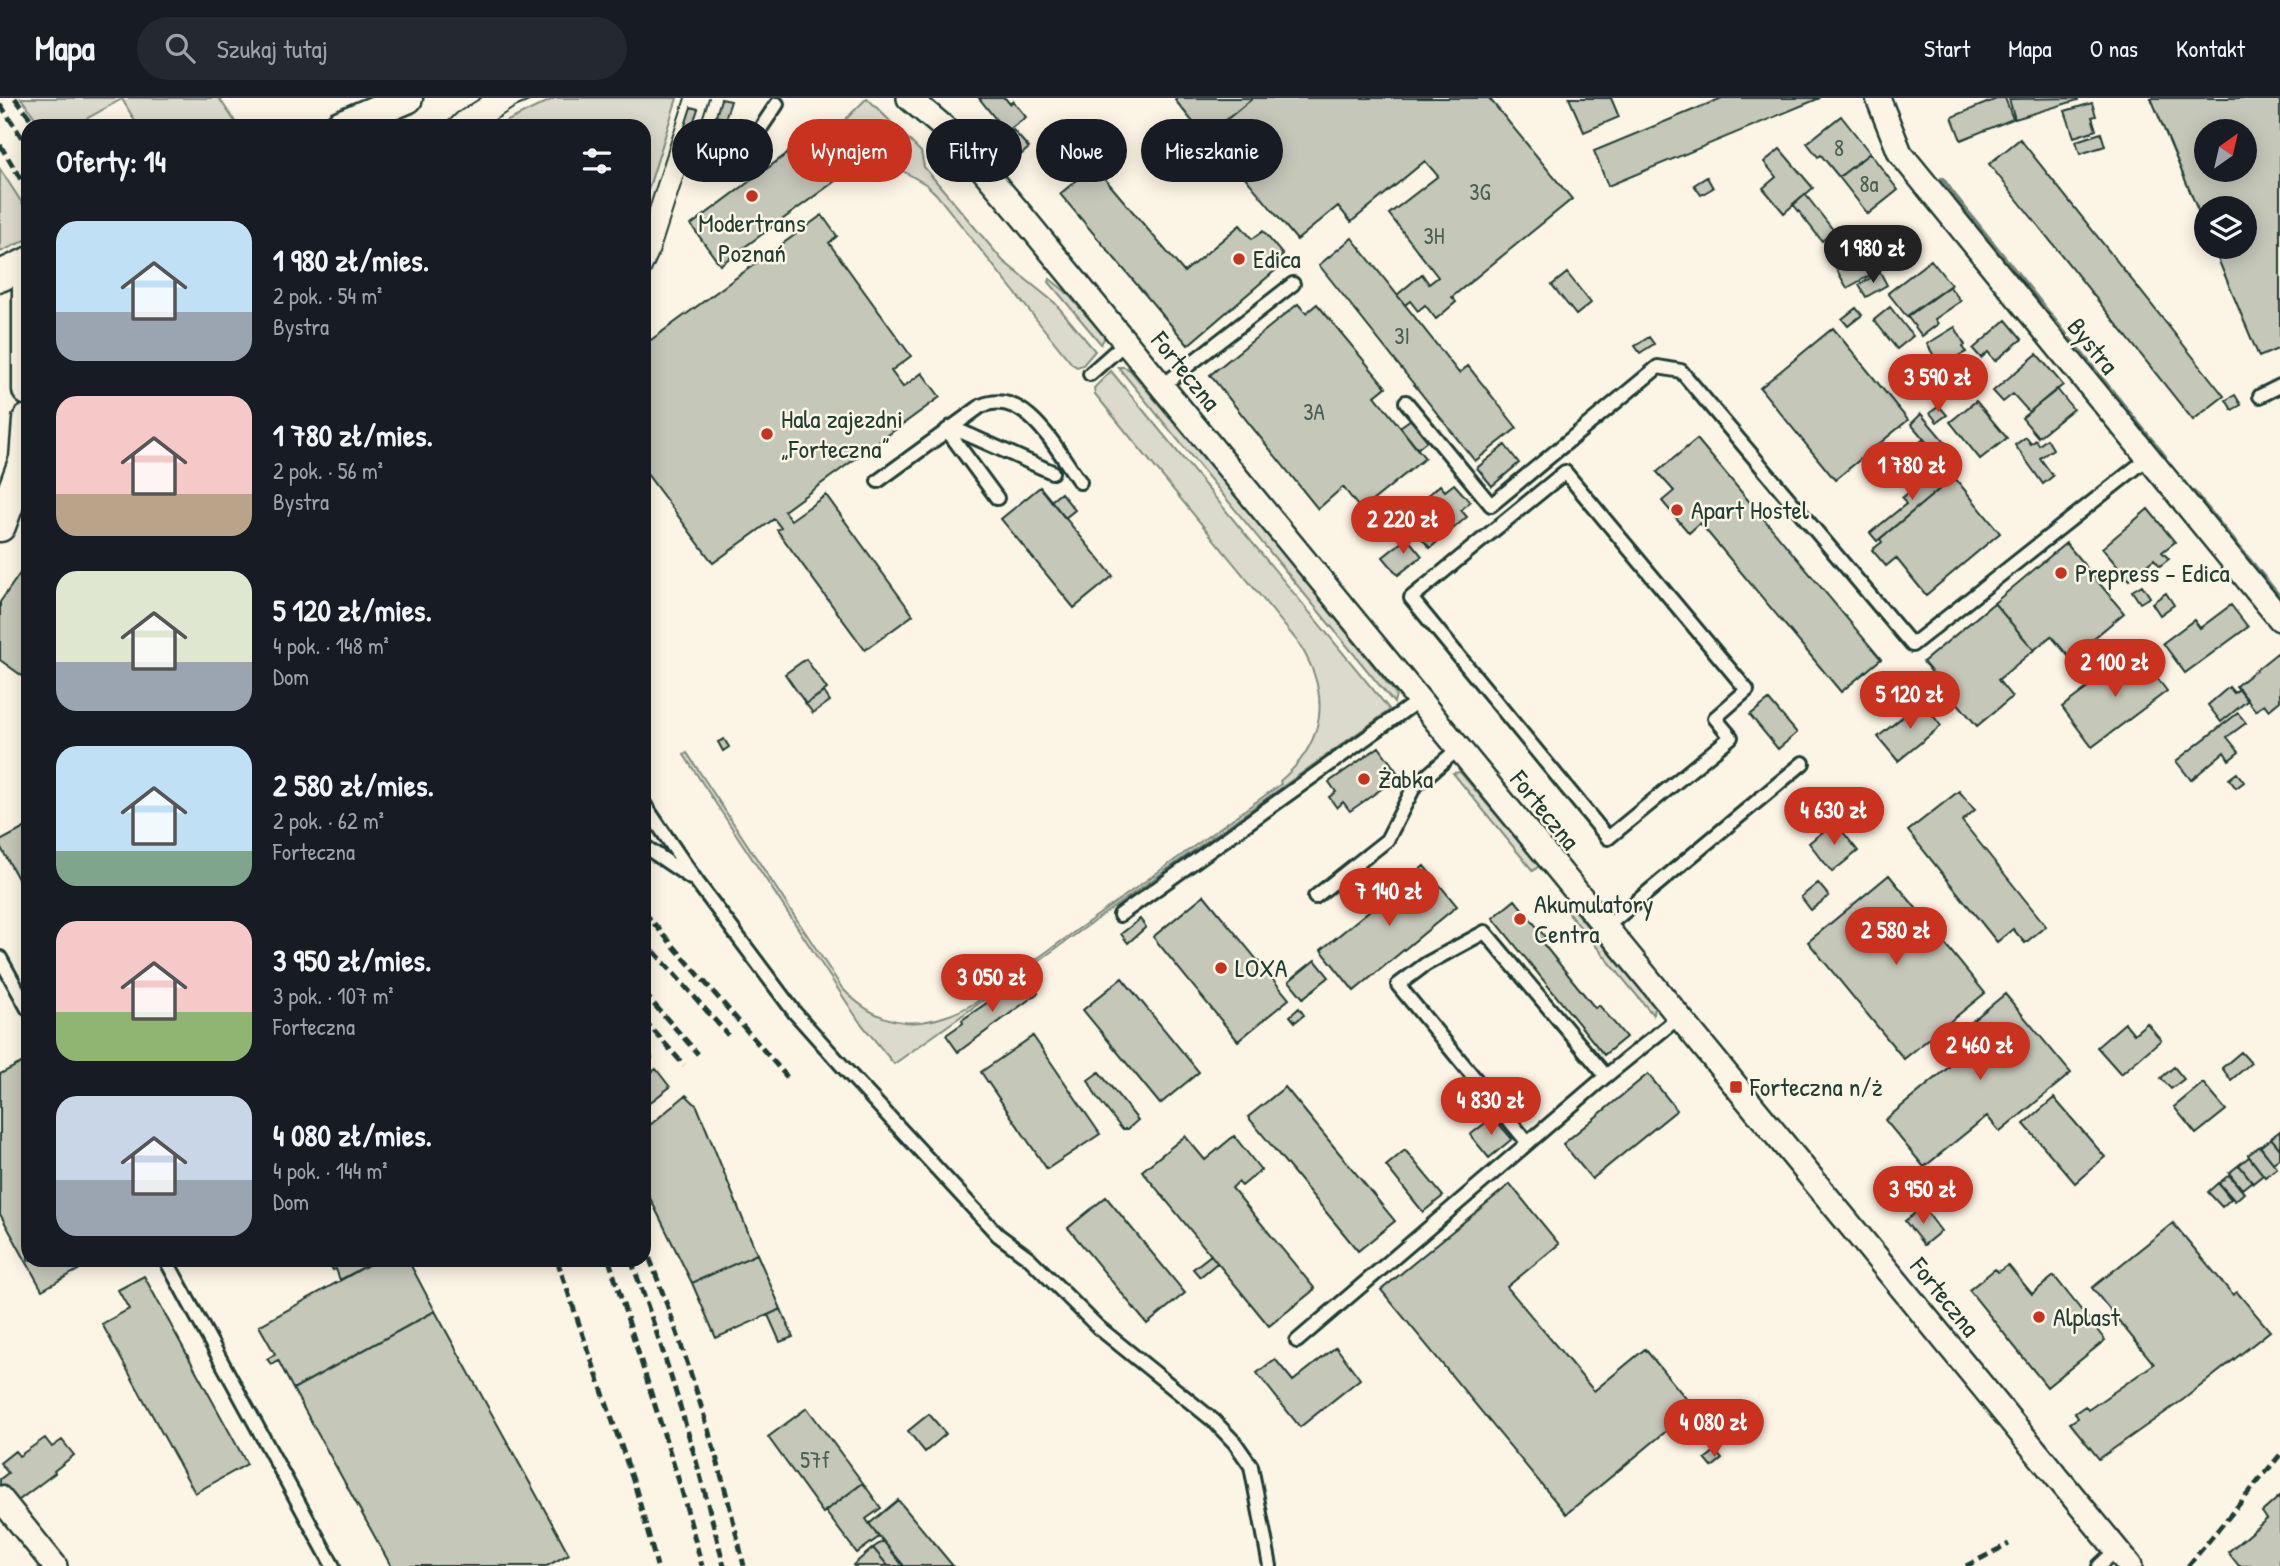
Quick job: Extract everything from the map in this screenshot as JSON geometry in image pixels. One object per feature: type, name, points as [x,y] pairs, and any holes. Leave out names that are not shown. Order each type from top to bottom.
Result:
[{"type":"street","points":[[358,119],[408,98]]},
{"type":"street","name":"Forteczna","points":[[909,98],[940,122],[966,149],[2123,1558]]},
{"type":"street","name":"Bystra","points":[[1878,98],[1900,153],[2280,619]]},
{"type":"street","points":[[0,276],[21,266]]},
{"type":"street","points":[[0,526],[21,470]]},
{"type":"street","points":[[0,1498],[55,1566]]},
{"type":"lane","points":[[767,119],[780,100]]},
{"type":"lane","points":[[1162,386],[1293,284]]},
{"type":"lane","points":[[1090,374],[1126,342]]},
{"type":"lane","points":[[1406,402],[1491,505],[1658,367],[1681,371],[1912,645],[2148,458]]},
{"type":"lane","points":[[2260,396],[2280,386]]},
{"type":"lane","points":[[878,481],[990,402],[1019,407],[1034,419],[1080,482]]},
{"type":"lane","points":[[949,429],[1052,472]]},
{"type":"lane","points":[[949,429],[997,498]]},
{"type":"lane","points":[[1565,472],[1747,690],[1715,718],[1731,737],[1608,838],[1411,598],[1565,472]]},
{"type":"lane","points":[[1119,915],[1419,700]]},
{"type":"lane","points":[[1315,897],[1387,840],[1414,787],[1459,748]]},
{"type":"lane","points":[[1606,927],[1803,764]]},
{"type":"lane","points":[[651,814],[697,882],[795,1013],[998,1235],[1029,1258],[1098,1327],[1214,1421],[1235,1443],[1251,1466],[1270,1566]]},
{"type":"lane","points":[[651,851],[697,882]]},
{"type":"lane","points":[[1528,1143],[1398,985],[1426,964],[1485,932],[1606,1076]]},
{"type":"lane","points":[[0,958],[21,996]]},
{"type":"lane","points":[[1297,1341],[1606,1076],[1679,1017]]},
{"type":"lane","points":[[170,1267],[333,1566]]},
{"type":"lane","points":[[2099,1566],[2123,1558]]},
{"type":"shaded area","points":[[21,98],[219,98],[233,119],[134,119],[122,99],[86,119],[36,119]]},
{"type":"shaded area","points":[[555,98],[677,98],[651,181],[651,119],[512,119]]},
{"type":"shaded area","points":[[867,98],[888,119],[846,119]]},
{"type":"shaded area","points":[[912,143],[921,152],[926,182],[937,182],[1003,261],[1055,303],[1095,351],[1083,365],[1077,367],[1072,364],[927,185],[912,176]]},
{"type":"shaded area","points":[[0,169],[21,201],[21,242],[0,252]]},
{"type":"shaded area","points":[[1050,279],[1066,292],[1105,337],[1101,344],[1049,282]]},
{"type":"shaded area","points":[[1118,367],[1130,370],[1264,530],[1396,694],[1394,703]]},
{"type":"shaded area","points":[[1111,371],[1390,710],[894,1064],[859,1021],[684,755],[687,753],[842,988],[857,1002],[888,1019],[921,1022],[939,1019],[975,1003],[1281,784],[1280,781],[1296,766],[1307,750],[1315,733],[1319,698],[1309,661],[1298,642],[1095,394],[1094,388]]},
{"type":"shaded area","points":[[1460,772],[1539,866],[1533,871],[1453,773]]},
{"type":"shaded area","points":[[1571,907],[1654,1006],[1653,1015],[1567,911]]},
{"type":"building","points":[[979,98],[1005,98],[1010,104],[1013,101],[1026,117],[1022,120],[996,119]]},
{"type":"building","points":[[1253,98],[1227,119],[1190,119],[1175,100]]},
{"type":"building","points":[[1253,98],[1489,98],[1572,199],[1452,297],[1456,302],[1436,319],[1425,305],[1418,311],[1410,301],[1405,305],[1397,295],[1422,274],[1429,284],[1438,277],[1389,214],[1438,176],[1425,161],[1351,222],[1338,206],[1297,240],[1249,182],[1283,182],[1283,119],[1227,119]]},
{"type":"building","points":[[1569,98],[1611,98],[1619,117],[1584,132]]},
{"type":"building","points":[[1722,98],[1820,98],[1608,186],[1594,151]]},
{"type":"building","points":[[2005,98],[2013,119],[1961,140],[1952,117]]},
{"type":"building","points":[[2151,98],[2278,98],[2280,102],[2280,348],[2259,357],[2218,259],[2257,259],[2257,196],[2194,196],[2194,201]]},
{"type":"building","points":[[721,99],[731,101],[725,119],[716,116]]},
{"type":"building","points":[[2009,99],[2078,100],[2015,119]]},
{"type":"building","points":[[2092,103],[2096,130],[2074,137],[2065,111]]},
{"type":"building","points":[[691,107],[698,109],[694,119],[687,119]]},
{"type":"building","points":[[1841,116],[1870,153],[1839,177],[1807,143]]},
{"type":"building","points":[[2101,133],[2105,146],[2080,154],[2076,141]]},
{"type":"building","points":[[2020,139],[2224,396],[2193,420],[1989,164]]},
{"type":"building","points":[[1022,140],[1029,148],[1022,154]]},
{"type":"building","points":[[1780,149],[1813,188],[1784,213],[1763,188],[1776,177],[1764,162]]},
{"type":"building","points":[[1870,153],[1898,190],[1868,214],[1839,177]]},
{"type":"building","points":[[787,154],[787,182],[834,182],[720,265],[691,225],[749,182],[773,182],[773,164]]},
{"type":"building","points":[[1707,177],[1713,188],[1701,195],[1694,185]]},
{"type":"building","name":"Edica","points":[[1075,182],[1108,182],[1184,272],[1240,225],[1252,239],[1263,231],[1283,255],[1273,263],[1277,269],[1188,345],[1060,194]]},
{"type":"building","points":[[1805,194],[1834,231],[1822,241],[1793,204]]},
{"type":"building","name":"Hala zajezdni „Forteczna”","points":[[822,215],[837,236],[829,243],[911,356],[891,371],[903,387],[922,373],[940,397],[784,511],[791,520],[826,495],[913,615],[865,650],[777,530],[781,528],[774,519],[713,563],[651,479],[651,340]]},
{"type":"building","points":[[1352,238],[1459,373],[1468,366],[1517,428],[1475,461],[1319,265]]},
{"type":"building","points":[[1865,241],[1881,269],[1847,288],[1831,260]]},
{"type":"building","points":[[1931,260],[1951,285],[1907,317],[1888,293]]},
{"type":"building","points":[[1880,272],[1887,285],[1866,297],[1859,285]]},
{"type":"building","points":[[1567,273],[1591,303],[1576,315],[1552,285]]},
{"type":"building","points":[[1949,286],[1961,301],[1935,319],[1938,324],[1922,336],[1907,316]]},
{"type":"building","points":[[1298,304],[1306,313],[1317,304],[1386,387],[1375,396],[1425,458],[1361,510],[1343,487],[1318,509],[1210,375]]},
{"type":"building","points":[[1890,307],[1913,336],[1897,349],[1874,320]]},
{"type":"building","points":[[1856,308],[1862,315],[1848,326],[1842,319]]},
{"type":"building","points":[[2006,320],[2022,339],[1995,361],[1988,352],[1981,358],[1973,349]]},
{"type":"building","points":[[1955,327],[1966,352],[1940,366],[1927,344]]},
{"type":"building","points":[[1833,328],[1908,420],[1835,480],[1760,388]]},
{"type":"building","points":[[1649,337],[1654,344],[1640,353],[1635,346]]},
{"type":"building","points":[[2037,354],[2063,385],[2029,412],[2013,394],[2003,402],[1993,391]]},
{"type":"building","points":[[2057,389],[2073,409],[2038,437],[2022,418]]},
{"type":"building","points":[[2235,395],[2241,405],[2232,410],[2226,400]]},
{"type":"building","points":[[1976,401],[2007,438],[1980,459],[1950,422]]},
{"type":"building","points":[[1939,406],[1947,415],[1937,422],[1930,413]]},
{"type":"building","points":[[1921,414],[1955,454],[1944,463],[1911,424]]},
{"type":"building","points":[[1411,419],[1428,440],[1417,449],[1400,427]]},
{"type":"building","points":[[2026,437],[2031,444],[2036,440],[2039,445],[2047,439],[2053,449],[2040,458],[2053,476],[2043,484],[2015,445]]},
{"type":"building","points":[[1697,439],[1881,659],[1841,692],[1700,523],[1689,533],[1662,501],[1674,491],[1657,472]]},
{"type":"building","points":[[1924,439],[1936,454],[1927,461],[1915,446]]},
{"type":"building","points":[[1505,445],[1519,463],[1492,486],[1477,468]]},
{"type":"building","points":[[1937,469],[1948,482],[1877,541],[1870,533],[1906,504],[1902,498]]},
{"type":"building","points":[[1954,477],[2000,533],[1926,595],[1896,558],[1886,566],[1872,550],[1882,542],[1880,539]]},
{"type":"building","points":[[1454,484],[1470,502],[1461,510],[1467,517],[1430,548],[1403,517],[1440,485],[1445,491]]},
{"type":"building","points":[[1040,487],[1113,576],[1074,608],[1001,519]]},
{"type":"building","points":[[1061,493],[1075,510],[1065,518],[1051,501]]},
{"type":"building","points":[[2148,509],[2175,542],[2162,552],[2169,559],[2160,566],[2154,559],[2129,580],[2102,548]]},
{"type":"building","points":[[1407,538],[1422,556],[1398,575],[1383,557]]},
{"type":"building","name":"Prepress - Edica","points":[[2066,543],[2124,613],[2070,658],[2051,636],[2034,650],[1994,603]]},
{"type":"building","points":[[21,572],[21,675],[0,660],[0,602]]},
{"type":"building","points":[[2142,585],[2150,597],[2140,603],[2132,591]]},
{"type":"building","points":[[2166,593],[2174,605],[2160,615],[2152,603]]},
{"type":"building","points":[[1994,603],[2034,650],[1998,680],[2012,697],[1977,726],[1923,662]]},
{"type":"building","points":[[2231,605],[2248,627],[2185,673],[2163,643],[2194,620],[2200,628]]},
{"type":"building","points":[[2137,651],[2167,691],[2092,747],[2062,707]]},
{"type":"building","points":[[2277,653],[2280,656],[2280,701],[2269,710],[2264,704],[2256,711],[2236,686]]},
{"type":"building","points":[[806,659],[827,689],[806,704],[785,674]]},
{"type":"building","points":[[2229,687],[2234,693],[2239,689],[2248,700],[2221,722],[2208,705]]},
{"type":"building","points":[[824,692],[830,701],[813,713],[806,704]]},
{"type":"building","points":[[1769,700],[1797,733],[1778,749],[1750,715]]},
{"type":"building","points":[[1922,701],[1941,726],[1898,761],[1878,737]]},
{"type":"building","points":[[2238,713],[2246,723],[2227,737],[2239,752],[2229,760],[2224,752],[2191,780],[2176,761]]},
{"type":"building","points":[[724,739],[729,747],[723,751],[718,742]]},
{"type":"building","name":"Żabka","points":[[1379,747],[1400,776],[1350,811],[1343,802],[1337,808],[1329,797],[1336,792],[1329,782]]},
{"type":"building","points":[[2237,773],[2244,782],[2236,788],[2229,779]]},
{"type":"building","points":[[1959,791],[1975,810],[1962,821],[2046,926],[2025,943],[2013,929],[1997,942],[1908,831]]},
{"type":"building","points":[[1835,822],[1858,851],[1832,872],[1809,843]]},
{"type":"building","points":[[21,830],[21,884],[0,846],[0,841]]},
{"type":"building","points":[[1424,866],[1457,906],[1354,991],[1321,950]]},
{"type":"building","points":[[1889,875],[1985,993],[1904,1059],[1808,942]]},
{"type":"building","points":[[1818,883],[1829,896],[1811,910],[1801,897]]},
{"type":"building","name":"LOXA","points":[[1204,895],[1289,999],[1238,1041],[1153,937]]},
{"type":"building","points":[[1515,900],[1545,937],[1540,940],[1595,1008],[1599,1005],[1626,1037],[1604,1055],[1493,918]]},
{"type":"building","points":[[1140,919],[1146,927],[1128,943],[1121,934]]},
{"type":"building","points":[[1315,960],[1329,977],[1303,998],[1289,981]]},
{"type":"building","points":[[1026,976],[1038,993],[958,1052],[946,1035],[963,1023],[962,1020]]},
{"type":"building","points":[[1122,978],[1199,1072],[1160,1104],[1083,1010]]},
{"type":"building","points":[[2005,994],[2071,1073],[2000,1132],[1987,1116],[1924,1167],[1885,1120],[1949,1067],[1936,1051]]},
{"type":"building","points":[[1299,1008],[1304,1015],[1295,1022],[1290,1016]]},
{"type":"building","points":[[2125,1023],[2134,1034],[2147,1023],[2161,1040],[2121,1074],[2097,1047]]},
{"type":"building","points":[[1033,1036],[1100,1134],[1047,1169],[981,1072]]},
{"type":"building","points":[[2241,1052],[2251,1063],[2231,1080],[2222,1068]]},
{"type":"building","points":[[21,1063],[21,1252],[0,1214],[0,1074]]},
{"type":"building","points":[[2174,1067],[2184,1079],[2171,1089],[2161,1078]]},
{"type":"building","points":[[656,1069],[670,1087],[651,1102],[651,1073]]},
{"type":"building","points":[[1099,1072],[1138,1120],[1128,1129],[1122,1129],[1096,1096],[1088,1080]]},
{"type":"building","points":[[1648,1074],[1677,1110],[1592,1179],[1563,1144]]},
{"type":"building","points":[[2203,1083],[2226,1110],[2196,1134],[2174,1107]]},
{"type":"building","points":[[1285,1087],[1395,1221],[1358,1251],[1248,1117]]},
{"type":"building","points":[[686,1095],[697,1106],[757,1254],[692,1283],[651,1200],[651,1124]]},
{"type":"building","points":[[2054,1098],[2105,1157],[2075,1183],[2024,1124]]},
{"type":"building","points":[[1493,1117],[1512,1139],[1489,1158],[1470,1135]]},
{"type":"building","points":[[2280,1131],[2280,1149],[2271,1138]]},
{"type":"building","points":[[1185,1136],[1205,1160],[1234,1136],[1261,1170],[1242,1186],[1238,1182],[1232,1188],[1315,1289],[1269,1326],[1142,1171]]},
{"type":"building","points":[[2271,1138],[2280,1149],[2280,1158],[2273,1163],[2260,1147]]},
{"type":"building","points":[[2260,1146],[2277,1168],[2265,1177],[2248,1155]]},
{"type":"building","points":[[1405,1150],[1443,1196],[1423,1212],[1386,1166]]},
{"type":"building","points":[[2249,1157],[2263,1175],[2253,1183],[2239,1165]]},
{"type":"building","points":[[2239,1165],[2252,1181],[2242,1189],[2229,1173]]},
{"type":"building","points":[[2229,1175],[2244,1193],[2235,1201],[2219,1183]]},
{"type":"building","points":[[2218,1183],[2231,1199],[2222,1207],[2208,1192]]},
{"type":"building","points":[[1510,1184],[1559,1244],[1507,1287],[1594,1391],[1645,1349],[1694,1408],[1566,1514],[1381,1290]]},
{"type":"building","points":[[1106,1197],[1185,1293],[1147,1324],[1068,1228]]},
{"type":"building","points":[[1923,1207],[1941,1231],[1924,1245],[1905,1221]]},
{"type":"building","points":[[2173,1223],[2233,1295],[2237,1292],[2270,1331],[2184,1399],[2099,1459],[2070,1423],[2078,1418],[2075,1413],[2085,1406],[2088,1410],[2154,1364],[2092,1288]]},
{"type":"building","points":[[757,1254],[781,1309],[716,1338],[692,1283]]},
{"type":"building","points":[[1211,1255],[1217,1263],[1200,1277],[1193,1269]]},
{"type":"building","name":"Alplast","points":[[2008,1265],[2032,1294],[2054,1276],[2105,1340],[2047,1387],[1969,1290],[1995,1269],[1998,1272]]},
{"type":"building","points":[[29,1267],[83,1267],[42,1290]]},
{"type":"building","points":[[331,1267],[364,1267],[340,1280],[336,1269]]},
{"type":"building","points":[[364,1267],[412,1267],[435,1311],[293,1389],[278,1360],[271,1364],[267,1359],[275,1354],[259,1326]]},
{"type":"building","points":[[144,1276],[247,1464],[195,1493],[102,1324],[129,1309],[118,1290]]},
{"type":"building","points":[[781,1309],[793,1337],[780,1342],[768,1315]]},
{"type":"building","points":[[435,1311],[569,1554],[547,1566],[391,1566],[293,1389]]},
{"type":"building","points":[[1336,1347],[1360,1379],[1300,1427],[1257,1373],[1275,1359],[1293,1381]]},
{"type":"building","points":[[807,1408],[863,1483],[823,1513],[768,1437]]},
{"type":"building","points":[[929,1414],[946,1434],[925,1452],[908,1431]]},
{"type":"building","points":[[45,1438],[52,1447],[62,1440],[74,1455],[11,1506],[0,1492],[0,1479],[8,1473],[0,1463],[15,1451],[19,1456]]},
{"type":"building","points":[[1715,1451],[1722,1459],[1712,1467],[1705,1459]]},
{"type":"building","points":[[863,1483],[881,1508],[866,1519],[879,1537],[857,1553],[825,1511]]},
{"type":"building","points":[[2280,1496],[2280,1566],[2239,1566],[2228,1552],[2267,1519],[2262,1512]]},
{"type":"building","points":[[898,1500],[953,1566],[904,1566],[869,1524]]},
{"type":"building","points":[[883,1541],[903,1566],[888,1566],[873,1548]]},
{"type":"building","points":[[873,1548],[888,1566],[853,1565]]},
{"type":"waterway","points":[[1942,181],[2064,335]]},
{"type":"waterway","points":[[2069,341],[2163,457]]},
{"type":"waterway","points":[[2193,494],[2280,600]]},
{"type":"tram line","points":[[451,119],[481,98]]},
{"type":"tram line","points":[[496,119],[536,98]]},
{"type":"tram line","points":[[651,202],[685,98]]},
{"type":"tram line","points":[[651,272],[709,98]]},
{"type":"railway","points":[[15,98],[31,119]]},
{"type":"railway","points":[[0,104],[21,136]]},
{"type":"railway","points":[[0,145],[21,180]]},
{"type":"railway","points":[[651,920],[787,1077]]},
{"type":"railway","points":[[651,948],[728,1035]]},
{"type":"railway","points":[[651,1001],[698,1054]]},
{"type":"railway","points":[[651,1028],[684,1065]]},
{"type":"railway","points":[[651,1263],[700,1403],[744,1566]]},
{"type":"railway","points":[[559,1267],[635,1486],[657,1566]]},
{"type":"railway","points":[[611,1267],[682,1491],[702,1566]]},
{"type":"railway","points":[[633,1267],[682,1412],[724,1566]]},
{"type":"railway","points":[[2188,1566],[2280,1455]]},
{"type":"railway","points":[[1966,1566],[2009,1544]]},
{"type":"place","name":"Modertrans Poznań","points":[[752,196]]},
{"type":"place","name":"Edica","points":[[1239,259]]},
{"type":"place","name":"Hala zajezdni „Forteczna”","points":[[767,434]]},
{"type":"place","name":"Apart Hostel","points":[[1677,510]]},
{"type":"place","name":"Prepress - Edica","points":[[2061,573]]},
{"type":"place","name":"Żabka","points":[[1364,779]]},
{"type":"place","name":"Akumulatory Centra","points":[[1520,919]]},
{"type":"place","name":"LOXA","points":[[1221,968]]},
{"type":"place","name":"Forteczna n/ż","points":[[1736,1087]]},
{"type":"place","name":"Alplast","points":[[2039,1317]]}]
